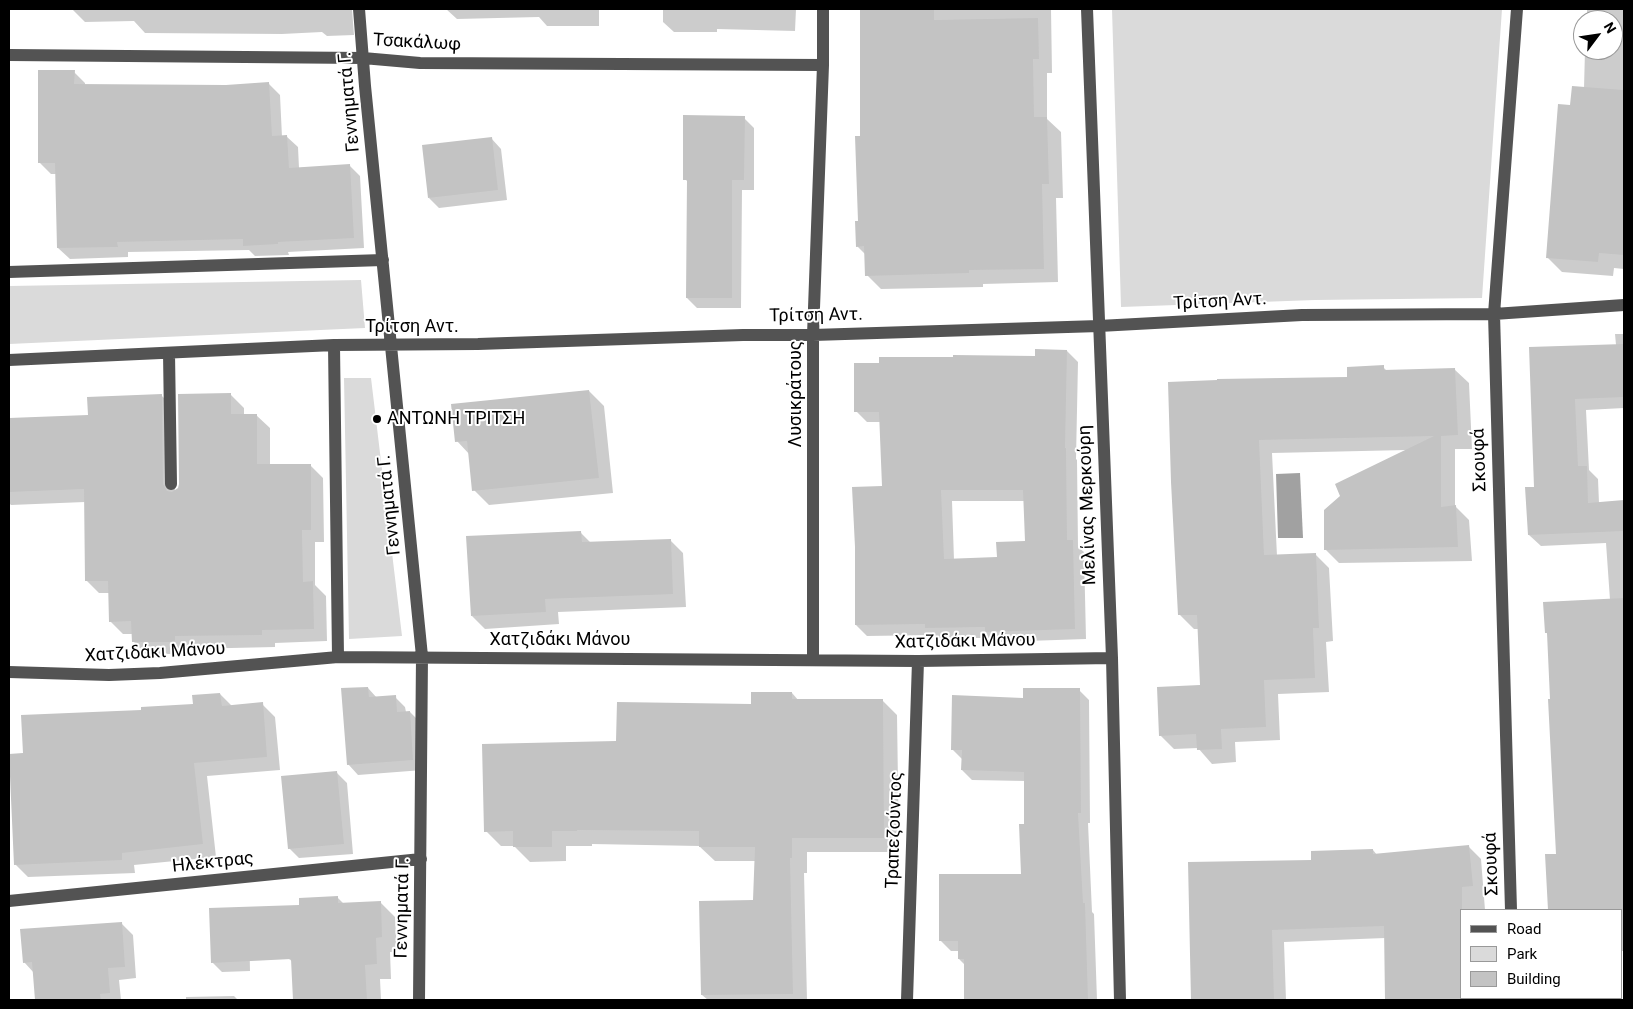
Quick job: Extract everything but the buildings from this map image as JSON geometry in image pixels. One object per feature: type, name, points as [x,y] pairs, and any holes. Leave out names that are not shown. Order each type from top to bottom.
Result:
[{"type":"street","name":"Γεννηματά Γ.","points":[[359,9],[422,656],[419,1000]]},
{"type":"street","name":"Λυσικράτους","points":[[813,660],[813,335],[823,65],[823,9]]},
{"type":"street","name":"Μελίνας Μερκούρη","points":[[1087,9],[1112,658],[1120,1000]]},
{"type":"street","name":"Σκουφά","points":[[1511,909],[1494,314],[1517,9]]},
{"type":"street","name":"Τσακάλωφ","points":[[9,55],[363,58],[420,63],[823,65]]},
{"type":"street","points":[[9,272],[383,260]]},
{"type":"street","name":"Τρίτση Αντ.","points":[[9,360],[391,343],[478,344],[743,335],[813,335],[1099,326],[1302,315],[1494,314],[1624,305]]},
{"type":"street","points":[[334,345],[338,657]]},
{"type":"street","points":[[169,352],[171,484]]},
{"type":"street","name":"Χατζιδάκι Μάνου","points":[[9,672],[109,675],[160,673],[338,657],[422,656],[918,661],[1112,658]]},
{"type":"street","name":"Τραπεζούντος","points":[[907,1000],[918,661]]},
{"type":"street","name":"Ηλέκτρας","points":[[9,902],[421,859]]},
{"type":"green space","points":[[1112,9],[1502,9],[1482,298],[1315,300],[1121,307]]},
{"type":"green space","points":[[361,280],[365,328],[9,344],[9,286]]},
{"type":"green space","points":[[344,378],[371,378],[402,636],[349,639]]},
{"type":"shaded area","points":[[1300,473],[1303,538],[1278,538],[1276,474]]},
{"type":"place","name":"ΑΝΤΩΝΗ ΤΡΙΤΣΗ","points":[[377,419]]}]
